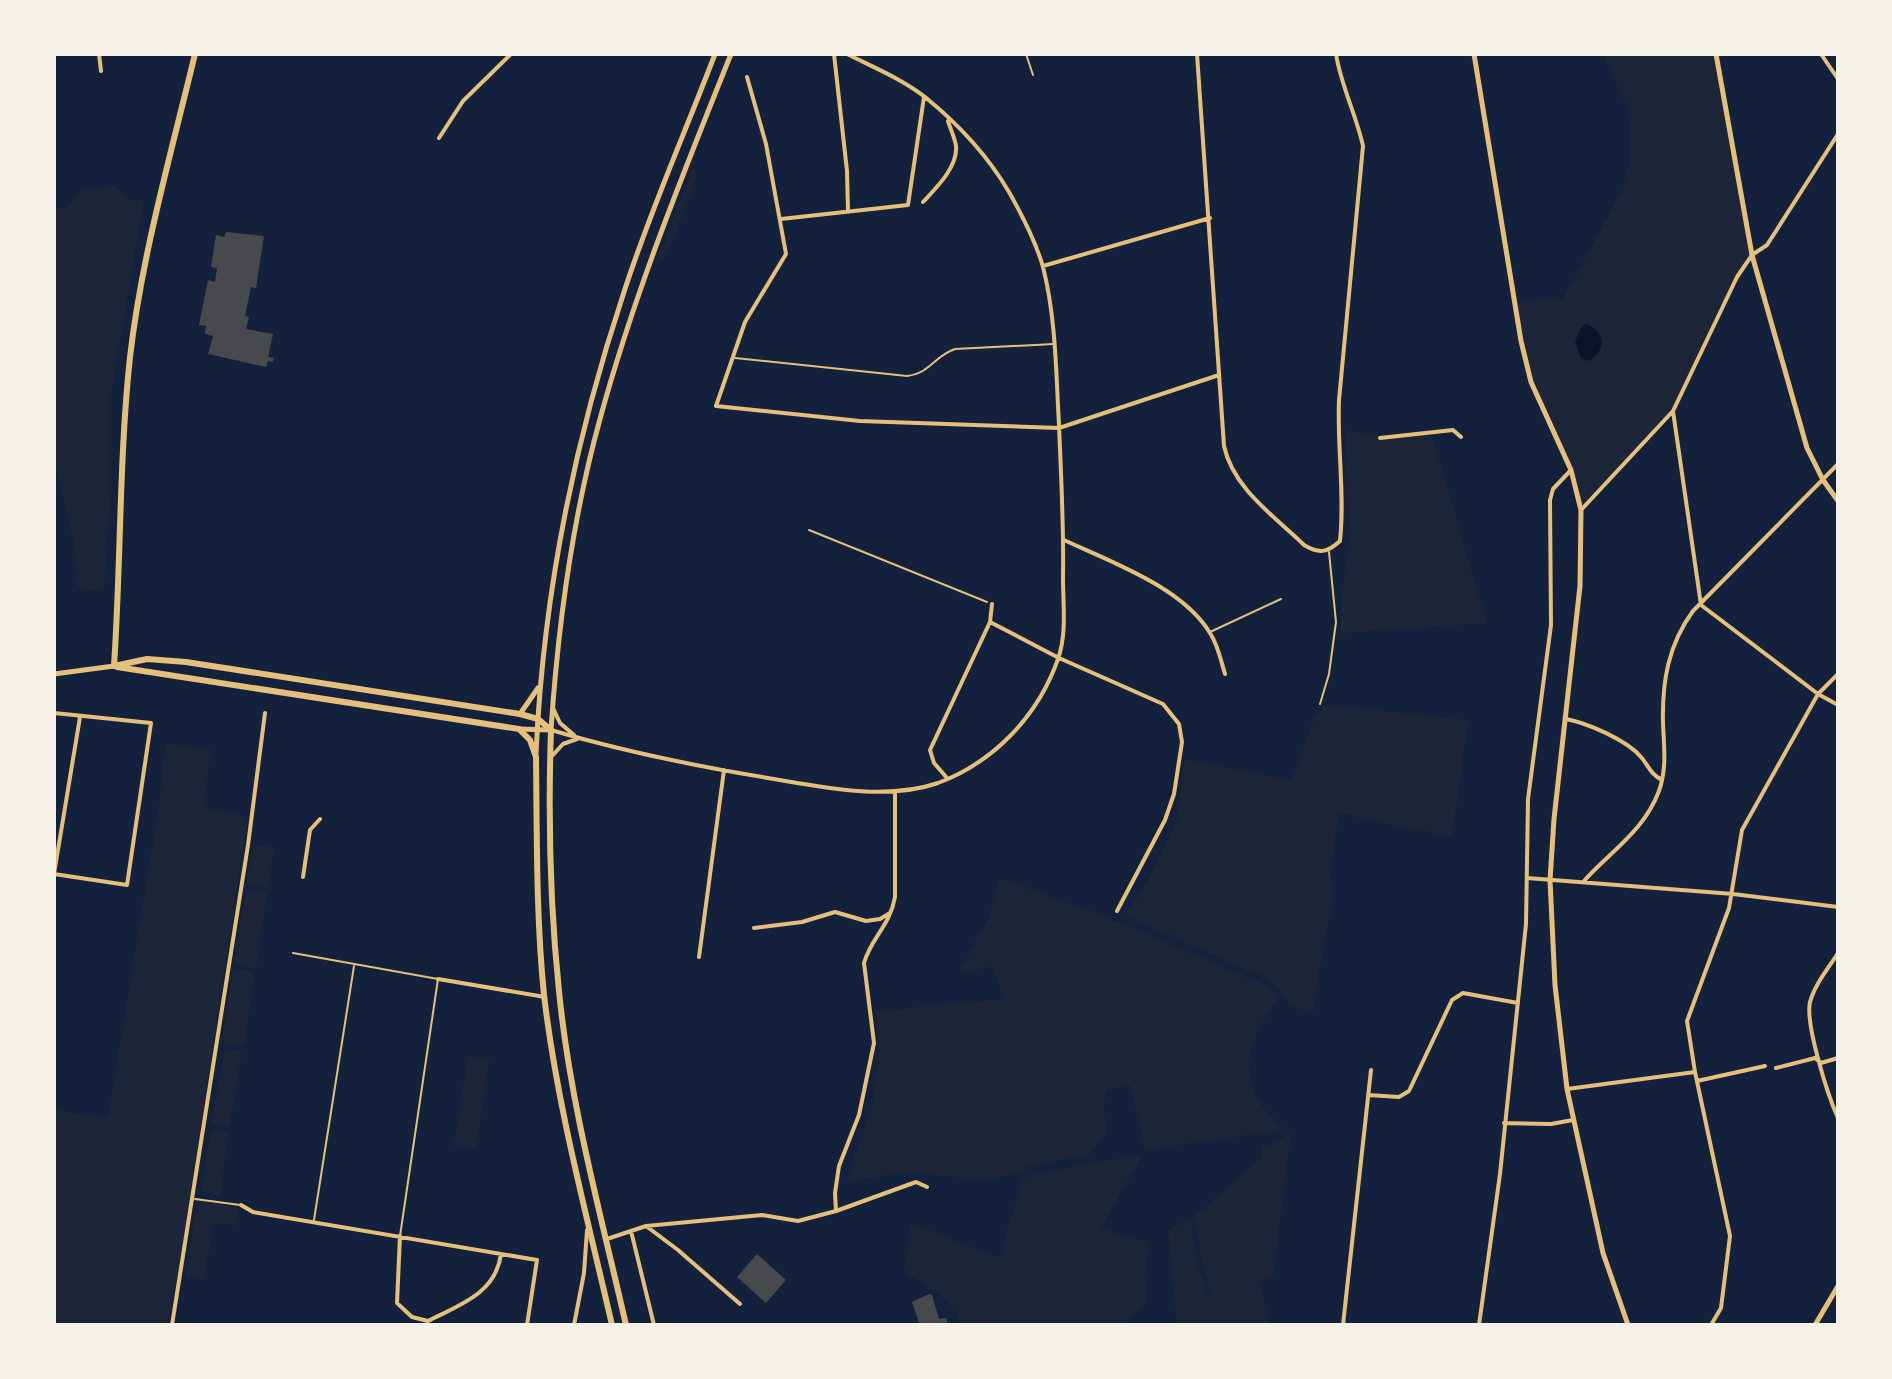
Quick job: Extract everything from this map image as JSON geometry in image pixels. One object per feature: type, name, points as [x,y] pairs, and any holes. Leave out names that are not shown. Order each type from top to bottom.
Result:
[{"type":"main road","points":[[114,666],[131,355],[150,240],[195,54]]},
{"type":"main road","points":[[114,666],[147,659],[186,662],[520,714],[551,730],[551,869],[558,990],[578,1114],[626,1325]]},
{"type":"main road","points":[[114,666],[519,729],[530,740],[536,757],[536,874],[545,997],[565,1118],[612,1325]]},
{"type":"street","points":[[99,54],[101,71]]},
{"type":"street","points":[[439,138],[463,101],[511,54]]},
{"type":"street","points":[[536,757],[541,683],[562,523],[586,415],[625,288],[715,54]]},
{"type":"street","points":[[551,730],[567,577],[586,472],[599,421],[641,285],[731,54]]},
{"type":"street","points":[[834,54],[847,171],[848,211]]},
{"type":"street","points":[[519,729],[537,725],[579,739],[799,783],[895,791],[936,783],[976,765],[1009,739],[1036,704],[1059,658],[1064,623],[1064,540],[1055,344],[1042,266],[1026,224],[1007,190],[970,140],[924,97],[847,54]]},
{"type":"street","points":[[1197,54],[1224,446],[1228,463],[1237,479],[1304,545],[1317,552],[1329,551],[1340,541],[1342,519],[1337,430],[1363,146],[1358,121],[1339,73],[1336,54]]},
{"type":"street","points":[[1474,54],[1521,341],[1531,382],[1571,470],[1581,510],[1580,586],[1550,880],[1555,985],[1567,1089],[1603,1253],[1628,1325]]},
{"type":"street","points":[[1716,54],[1752,255],[1807,448],[1838,501]]},
{"type":"street","points":[[1821,54],[1838,79]]},
{"type":"street","points":[[747,77],[766,144],[786,254],[745,322],[716,406],[860,421],[1059,428],[1219,375]]},
{"type":"street","points":[[781,219],[908,205],[924,97]]},
{"type":"street","points":[[923,202],[941,183],[954,159],[956,146],[947,118]]},
{"type":"street","points":[[1581,510],[1673,411],[1737,277],[1752,255],[1767,245],[1838,134]]},
{"type":"street","points":[[1042,266],[1210,218]]},
{"type":"street","points":[[1673,411],[1701,605],[1818,694],[1838,705]]},
{"type":"street","points":[[1380,438],[1453,430],[1461,437]]},
{"type":"street","points":[[1584,881],[1639,827],[1650,810],[1662,780],[1666,755],[1664,678],[1682,627],[1838,464]]},
{"type":"street","points":[[1479,1325],[1500,1174],[1526,924],[1528,799],[1551,625],[1550,500],[1553,489],[1571,470]]},
{"type":"street","points":[[1064,540],[1158,585],[1178,599],[1210,632],[1225,674]]},
{"type":"street","points":[[947,778],[934,763],[930,750],[990,622],[992,604]]},
{"type":"street","points":[[990,622],[1059,658],[1163,704],[1179,724],[1182,742],[1174,794],[1165,820],[1117,911]]},
{"type":"street","points":[[54,674],[114,666]]},
{"type":"street","points":[[1711,1325],[1721,1308],[1730,1236],[1687,1021],[1733,894],[1742,830],[1818,694],[1838,674]]},
{"type":"street","points":[[520,714],[541,683]]},
{"type":"street","points":[[553,707],[560,723],[579,739]]},
{"type":"street","points":[[54,713],[151,723],[127,885],[54,874],[80,717]]},
{"type":"street","points":[[172,1325],[194,1199],[265,713]]},
{"type":"street","points":[[1566,719],[1578,721],[1628,745],[1642,757],[1652,776],[1662,780]]},
{"type":"street","points":[[550,758],[563,744],[579,739]]},
{"type":"street","points":[[699,957],[724,770]]},
{"type":"street","points":[[836,1211],[839,1166],[859,1115],[874,1043],[864,963],[867,952],[893,912],[895,791]]},
{"type":"street","points":[[303,877],[310,830],[320,819]]},
{"type":"street","points":[[1527,878],[1733,894],[1838,907]]},
{"type":"street","points":[[754,928],[802,922],[835,912],[866,921],[880,919],[893,912]]},
{"type":"street","points":[[1838,953],[1817,985],[1810,1005],[1810,1024],[1838,1118]]},
{"type":"street","points":[[438,979],[545,997]]},
{"type":"street","points":[[1368,1095],[1399,1097],[1409,1091],[1452,1000],[1457,996],[1463,993],[1518,1003]]},
{"type":"street","points":[[1776,1068],[1815,1058],[1821,1063]]},
{"type":"street","points":[[1821,1063],[1838,1058]]},
{"type":"street","points":[[1697,1081],[1765,1066]]},
{"type":"street","points":[[1343,1325],[1371,1070]]},
{"type":"street","points":[[1567,1089],[1695,1072]]},
{"type":"street","points":[[1504,1123],[1551,1124],[1574,1120]]},
{"type":"street","points":[[607,1239],[646,1226],[762,1215],[798,1221],[836,1211],[916,1182],[927,1187]]},
{"type":"street","points":[[241,1205],[253,1212],[537,1260],[527,1325]]},
{"type":"street","points":[[574,1325],[584,1273],[588,1219]]},
{"type":"street","points":[[646,1226],[740,1304]]},
{"type":"street","points":[[631,1231],[654,1325]]},
{"type":"street","points":[[400,1236],[397,1303],[412,1317],[428,1321],[469,1301],[488,1287],[500,1267],[501,1254]]},
{"type":"street","points":[[1815,1325],[1838,1286]]},
{"type":"lane","points":[[1026,54],[1033,75]]},
{"type":"lane","points":[[733,358],[907,376],[924,373],[938,359],[955,349],[1055,344]]},
{"type":"lane","points":[[1320,704],[1329,674],[1336,622],[1329,551]]},
{"type":"lane","points":[[1210,632],[1281,599]]},
{"type":"lane","points":[[293,953],[438,979],[400,1236]]},
{"type":"lane","points":[[313,1222],[354,964]]},
{"type":"lane","points":[[194,1199],[241,1205]]},
{"type":"path","points":[[809,530],[992,604]]},
{"type":"shaded area","points":[[1602,54],[1716,54],[1752,255],[1737,277],[1673,411],[1581,510],[1575,480],[1531,382],[1515,304],[1539,299],[1563,299],[1623,189],[1630,159],[1629,110]]},
{"type":"shaded area","points":[[694,165],[696,180],[667,255],[656,264]]},
{"type":"shaded area","points":[[115,186],[130,201],[144,200],[111,394],[111,490],[104,588],[94,592],[77,586],[73,537],[54,458],[54,207],[65,209],[81,191]]},
{"type":"shaded area","points":[[1587,324],[1598,332],[1602,342],[1599,352],[1589,361],[1581,358],[1575,342],[1582,326]]},
{"type":"shaded area","points":[[1430,430],[1487,623],[1340,633],[1343,585],[1351,536],[1345,431],[1382,436]]},
{"type":"shaded area","points":[[1323,705],[1468,720],[1452,837],[1339,813],[1331,864],[1332,906],[1313,1012],[1290,1005],[1273,982],[1266,978],[1128,917],[1127,912],[1150,877],[1177,822],[1185,759],[1291,781],[1316,713],[1320,713]]},
{"type":"shaded area","points":[[165,743],[210,750],[204,808],[248,817],[179,1268],[167,1325],[54,1325],[54,1110],[108,1118],[160,800]]},
{"type":"shaded area","points":[[257,845],[274,848],[268,888],[246,884],[252,849]]},
{"type":"shaded area","points":[[1005,879],[1118,922],[1268,986],[1279,997],[1256,1034],[1249,1073],[1261,1105],[1284,1130],[1145,1150],[1130,1085],[1107,1090],[1103,1103],[1107,1132],[1088,1156],[1025,1167],[1024,1172],[1000,1177],[967,1178],[907,1172],[846,1182],[873,1103],[879,1056],[876,1011],[1005,999],[992,967],[959,972],[989,917],[998,882]]},
{"type":"shaded area","points":[[246,889],[267,892],[256,969],[234,963]]},
{"type":"shaded area","points":[[232,968],[254,973],[244,1047],[222,1044]]},
{"type":"shaded area","points":[[225,1048],[242,1052],[229,1127],[211,1124]]},
{"type":"shaded area","points":[[468,1056],[489,1059],[476,1149],[454,1145]]},
{"type":"shaded area","points":[[211,1130],[228,1133],[220,1196],[201,1191]]},
{"type":"shaded area","points":[[1291,1134],[1273,1276],[1259,1282],[1270,1325],[1177,1325],[1168,1230],[1190,1218],[1198,1265],[1210,1295],[1198,1241],[1196,1215],[1262,1158],[1262,1148]]},
{"type":"shaded area","points":[[1143,1154],[1101,1228],[1125,1238],[1148,1241],[1146,1303],[1122,1325],[989,1325],[981,1319],[982,1325],[961,1325],[945,1300],[904,1272],[911,1223],[999,1258],[1023,1177]]},
{"type":"shaded area","points":[[208,1203],[239,1208],[236,1225],[213,1223],[204,1280],[186,1277],[195,1212],[199,1206]]},
{"type":"building","points":[[226,232],[264,236],[256,288],[251,287],[245,316],[249,317],[246,329],[273,334],[268,357],[274,358],[273,362],[268,361],[266,367],[208,354],[213,336],[205,334],[206,326],[199,325],[208,280],[215,282],[217,268],[211,267],[216,235],[224,237]]},
{"type":"building","points":[[757,1254],[786,1280],[766,1303],[737,1277]]},
{"type":"building","points":[[932,1295],[939,1319],[946,1318],[948,1325],[922,1325],[919,1322],[912,1302]]}]
